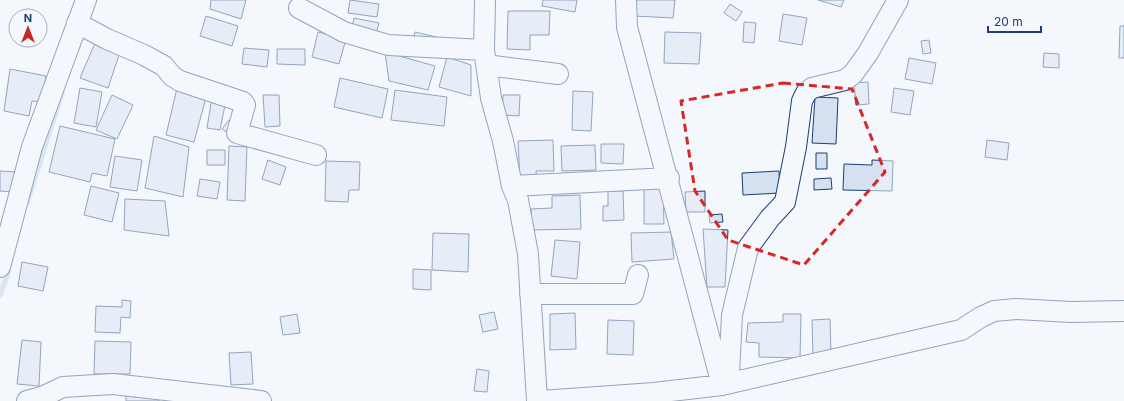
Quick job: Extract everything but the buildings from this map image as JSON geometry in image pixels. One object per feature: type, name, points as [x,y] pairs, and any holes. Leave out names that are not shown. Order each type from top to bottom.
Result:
[{"type":"street","points":[[0,267],[32,147],[86,0]]},
{"type":"street","points":[[485,0],[485,58],[491,98],[503,141],[512,186],[518,200],[528,254],[537,401]]},
{"type":"street","points":[[626,0],[627,27],[722,385]]},
{"type":"street","points":[[722,385],[729,374],[732,315],[748,248],[770,218],[785,202],[796,147],[802,101],[806,93],[812,88],[845,80],[853,74],[868,53],[898,0]]},
{"type":"street","points":[[299,8],[344,32],[388,45],[485,58],[558,74]]},
{"type":"street","points":[[77,23],[164,66],[172,76],[180,81],[243,102],[244,105],[237,133],[316,155]]},
{"type":"street","points":[[512,186],[668,178]]},
{"type":"street","points":[[530,294],[633,294],[638,274]]},
{"type":"street","points":[[542,401],[654,393],[722,385],[961,330],[981,316],[994,311],[1016,309],[1071,312],[1124,312]]},
{"type":"street","points":[[27,401],[42,397],[63,387],[113,384],[261,401]]},
{"type":"highlighted area","points":[[783,83],[852,89],[885,172],[804,265],[728,240],[695,191],[681,101]]},
{"type":"waterway","points":[[27,203],[62,93]]},
{"type":"waterway","points":[[0,295],[8,273],[8,266]]}]
